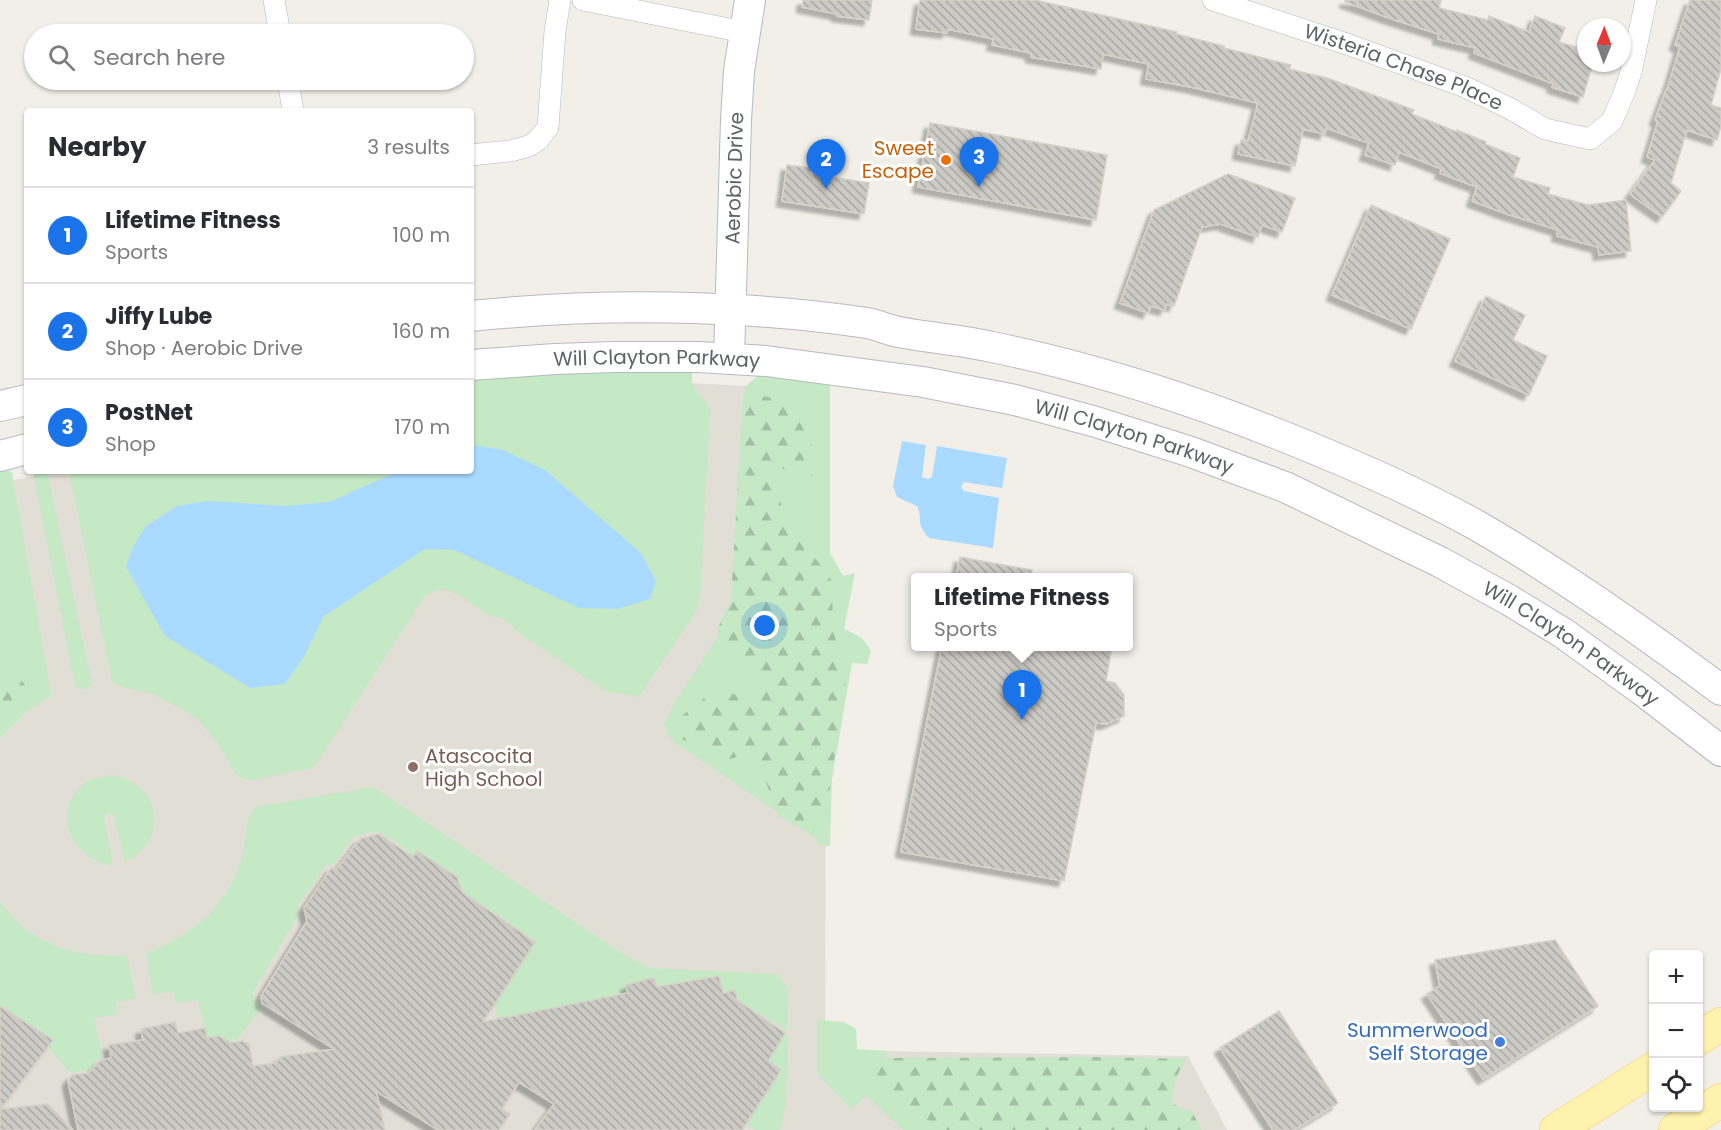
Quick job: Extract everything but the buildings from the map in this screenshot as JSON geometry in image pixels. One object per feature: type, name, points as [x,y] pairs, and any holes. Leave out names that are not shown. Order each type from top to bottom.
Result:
[{"type":"main road","name":"Aerobic Drive","points":[[729,358],[736,120],[747,0]]},
{"type":"main road","points":[[474,316],[614,308],[730,310],[871,324],[897,332],[990,346],[1128,382],[1213,409],[1317,450],[1400,487],[1481,529],[1525,554],[1589,596],[1663,646],[1721,690]]},
{"type":"main road","name":"Will Clayton Parkway","points":[[474,365],[555,359],[692,357],[766,361],[923,382],[1015,400],[1096,422],[1191,452],[1285,487],[1440,562],[1563,633],[1721,751]]},
{"type":"main road","points":[[0,406],[24,401]]},
{"type":"main road","points":[[0,456],[24,450]]},
{"type":"main road","points":[[1563,633],[1589,596]]},
{"type":"main road","points":[[1703,1036],[1721,1024]]},
{"type":"main road","points":[[1556,1130],[1649,1071]]},
{"type":"main road","points":[[1675,1130],[1721,1100]]},
{"type":"street","points":[[274,0],[278,24]]},
{"type":"street","points":[[474,155],[510,151],[529,146],[538,140],[548,127],[555,31],[560,0]]},
{"type":"street","points":[[583,0],[744,32]]},
{"type":"street","name":"Wisteria Chase Place","points":[[1213,0],[1331,38],[1457,84],[1509,108],[1545,129],[1590,139],[1612,121],[1624,93],[1631,72],[1646,0]]},
{"type":"street","points":[[290,90],[293,108]]},
{"type":"shaded area","name":"Atascocita High School","points":[[670,382],[827,390],[825,1050],[1188,1056],[1227,1130],[0,1130],[0,483],[45,474],[474,474],[474,470]]},
{"type":"green space","points":[[630,371],[692,373],[692,384],[710,409],[700,600],[696,612],[639,697],[605,691],[515,630],[508,622],[483,612],[450,591],[441,590],[432,592],[423,598],[317,763],[311,768],[255,780],[236,775],[218,743],[199,721],[153,694],[119,686],[112,681],[70,474],[474,474],[474,379],[532,374]]},
{"type":"green space","points":[[763,375],[830,381],[830,553],[843,576],[855,573],[844,629],[863,639],[871,651],[867,664],[852,663],[832,779],[830,846],[818,845],[817,839],[677,744],[668,735],[664,724],[674,703],[734,612],[746,386],[756,377]]},
{"type":"green space","points":[[743,393],[787,400],[812,444],[812,480],[773,465],[783,514],[832,581],[833,631],[847,673],[828,802],[812,834],[779,817],[754,750],[731,759],[678,738],[671,725],[715,689],[748,698],[765,675],[726,646],[717,630],[731,599]]},
{"type":"green space","points":[[0,467],[5,467],[12,473],[51,693],[49,697],[27,711],[0,738]]},
{"type":"green space","points":[[34,474],[48,474],[91,680],[91,685],[83,690],[75,686]]},
{"type":"green space","points":[[19,677],[25,685],[0,726],[0,680]]},
{"type":"green space","points":[[112,775],[129,780],[141,789],[150,801],[154,814],[154,827],[149,840],[139,852],[125,862],[113,815],[106,814],[104,819],[113,866],[88,856],[71,835],[67,823],[72,798],[81,786],[92,780]]},
{"type":"green space","points":[[373,787],[621,953],[648,968],[777,974],[788,988],[787,1031],[737,1000],[735,990],[723,993],[719,977],[657,987],[654,979],[627,985],[628,993],[497,1019],[495,1004],[533,945],[533,940],[456,889],[460,884],[457,877],[417,851],[409,863],[406,849],[378,831],[354,836],[334,864],[326,865],[297,906],[298,915],[253,992],[253,999],[262,1006],[237,1040],[226,1044],[207,1038],[198,1000],[176,1003],[173,991],[153,995],[146,953],[163,946],[194,927],[219,903],[237,873],[243,855],[247,823],[256,807]]},
{"type":"green space","points":[[0,902],[22,926],[49,943],[73,952],[127,956],[136,998],[116,1002],[116,1015],[94,1018],[102,1056],[94,1063],[93,1069],[70,1073],[48,1047],[0,1006]]},
{"type":"green space","points":[[818,1020],[844,1022],[856,1029],[857,1049],[888,1051],[886,1058],[868,1083],[877,1092],[946,1130],[903,1130],[866,1095],[853,1108],[849,1107],[818,1075]]},
{"type":"green space","points":[[785,1033],[788,1033],[786,1104],[780,1130],[755,1130],[746,1123],[781,1071],[767,1061]]},
{"type":"green space","points":[[886,1058],[1185,1059],[1175,1081],[1171,1103],[1192,1112],[1202,1130],[946,1130],[877,1092],[868,1083]]},
{"type":"water","points":[[902,441],[926,445],[922,477],[928,479],[932,477],[937,446],[1007,458],[1002,488],[964,482],[961,487],[964,491],[999,498],[993,548],[929,538],[920,524],[917,506],[897,497],[893,486]]},
{"type":"water","points":[[474,445],[503,450],[545,470],[641,553],[656,581],[650,599],[617,609],[579,608],[454,550],[425,549],[323,617],[304,657],[285,684],[250,688],[165,636],[126,567],[132,549],[146,526],[177,506],[206,501],[287,506],[329,502],[392,474],[474,474]]},
{"type":"place","name":"Sweet Escape","points":[[946,160]]},
{"type":"place","name":"PostNet","points":[[979,187]]},
{"type":"place","name":"Jiffy Lube","points":[[826,189]]},
{"type":"place","name":"Lifetime Fitness","points":[[1022,720]]},
{"type":"place","name":"Atascocita High School","points":[[413,767]]},
{"type":"place","name":"Summerwood Self Storage","points":[[1500,1042]]}]
